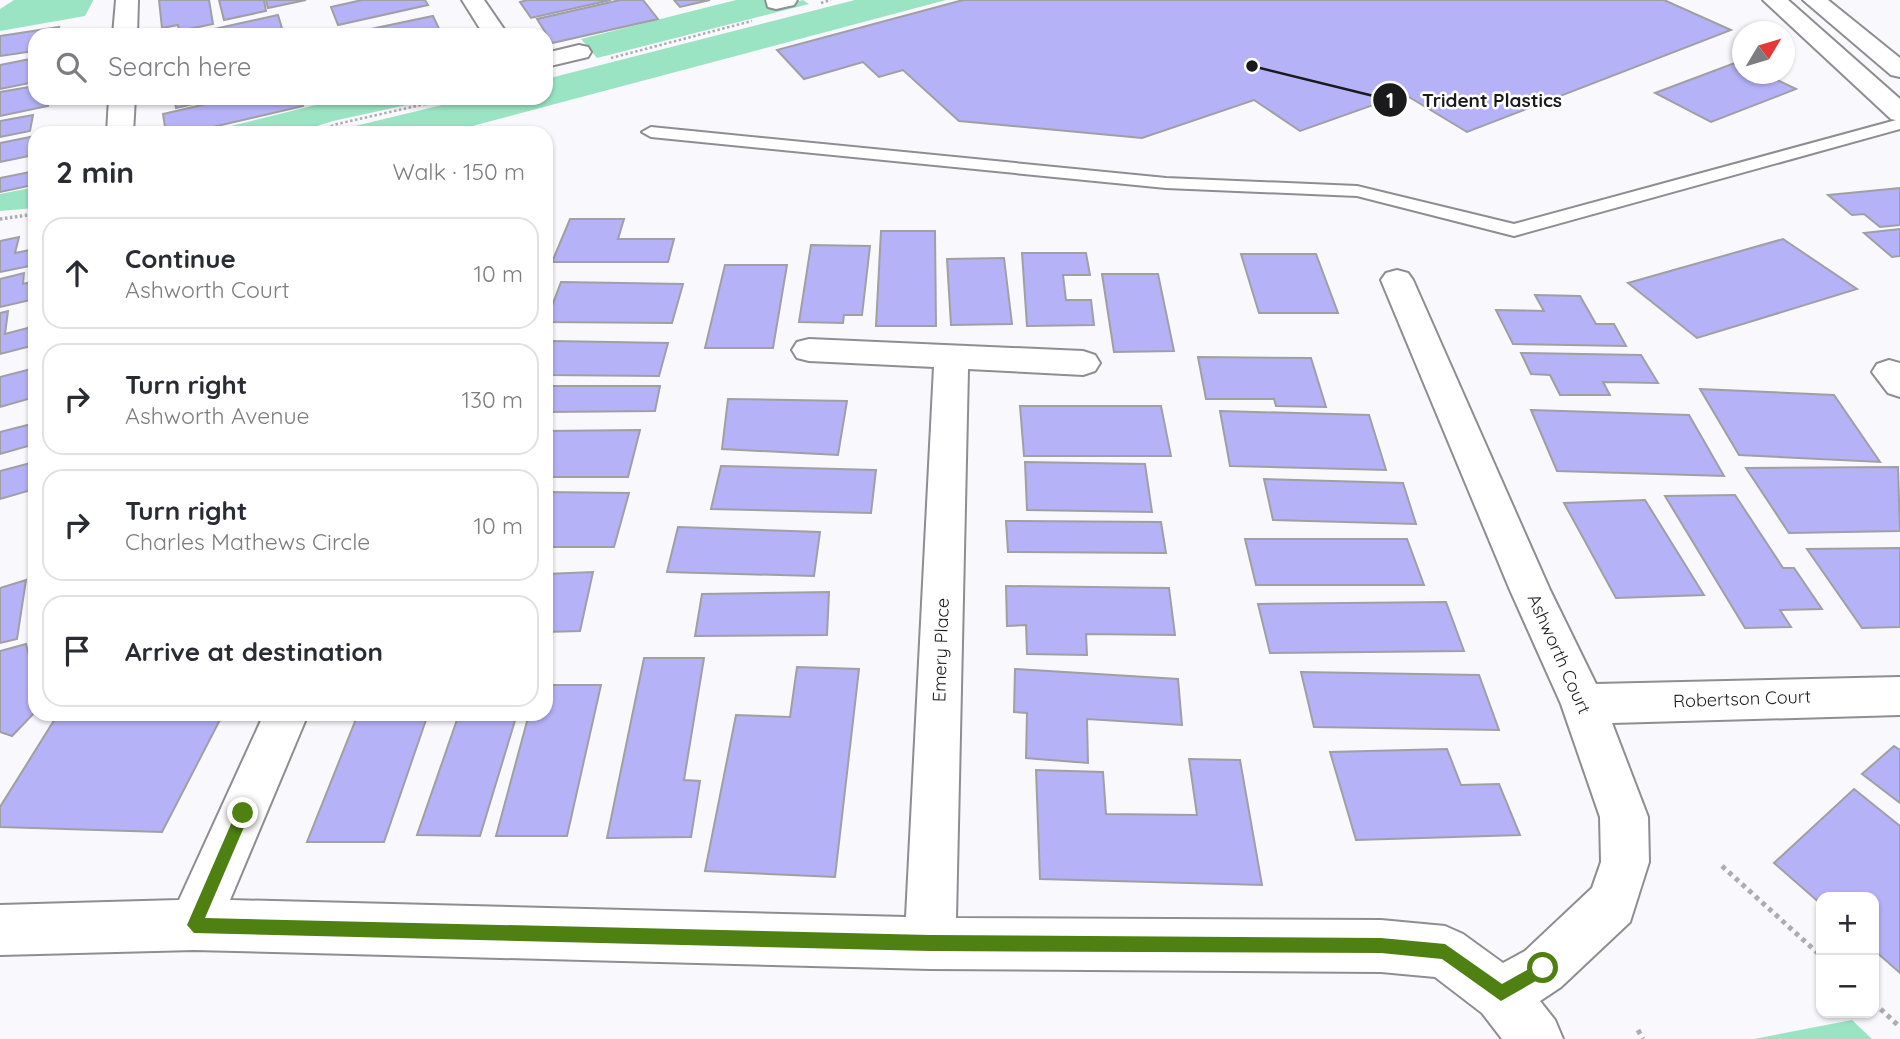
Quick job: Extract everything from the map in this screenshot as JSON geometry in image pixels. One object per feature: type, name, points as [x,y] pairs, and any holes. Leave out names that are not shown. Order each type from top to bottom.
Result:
[{"type":"street","points":[[125,28],[127,0]]},
{"type":"street","points":[[473,0],[491,28]]},
{"type":"street","points":[[1774,0],[1900,113]]},
{"type":"street","points":[[1814,0],[1900,70]]},
{"type":"street","points":[[1813,33],[1851,30]]},
{"type":"street","points":[[553,58],[579,52]]},
{"type":"street","points":[[120,126],[122,105]]},
{"type":"street","name":"Ashworth Court","points":[[1397,280],[1530,590],[1583,705],[1624,817],[1625,862],[1612,904],[1543,968],[1501,994]]},
{"type":"street","points":[[809,350],[1083,363]]},
{"type":"street","name":"Emery Place","points":[[930,943],[951,357]]},
{"type":"street","name":"Robertson Court","points":[[1583,705],[1900,696]]},
{"type":"street","points":[[194,925],[283,721]]},
{"type":"street","points":[[0,930],[194,925],[930,943],[1381,946],[1445,952],[1501,994],[1536,1039]]},
{"type":"lane","points":[[651,132],[1166,183],[1357,191],[1514,230],[1900,124]]},
{"type":"path","points":[[818,3],[831,0]]},
{"type":"path","points":[[618,56],[751,21]]},
{"type":"path","points":[[331,126],[421,105]]},
{"type":"path","points":[[0,219],[28,216]]},
{"type":"path","points":[[1722,866],[1820,955]]},
{"type":"path","points":[[1879,1008],[1900,1027]]},
{"type":"path","points":[[1638,1030],[1643,1039]]},
{"type":"green space","points":[[14,0],[93,1],[85,16],[0,31],[0,9]]},
{"type":"green space","points":[[736,0],[769,0],[777,7],[803,0],[809,4],[597,58],[581,39]]},
{"type":"green space","points":[[855,0],[946,0],[553,105],[553,77]]},
{"type":"green space","points":[[316,105],[407,105],[317,126],[231,126]]},
{"type":"green space","points":[[442,105],[551,105],[472,126],[355,126]]},
{"type":"green space","points":[[28,188],[28,209],[0,211],[0,194]]},
{"type":"green space","points":[[1852,1020],[1872,1039],[1754,1039]]},
{"type":"building","points":[[159,0],[209,0],[213,24],[194,28],[178,28],[178,25],[162,28]]},
{"type":"building","points":[[219,0],[264,0],[266,11],[224,20]]},
{"type":"building","points":[[266,0],[306,0],[268,8]]},
{"type":"building","points":[[362,0],[425,0],[428,5],[338,25],[331,7]]},
{"type":"building","points":[[611,0],[531,18],[520,2]]},
{"type":"building","points":[[620,0],[643,0],[658,19],[553,43],[553,28],[543,28],[537,19]]},
{"type":"building","points":[[674,0],[710,0],[680,7]]},
{"type":"building","points":[[963,0],[1664,0],[1731,30],[1467,132],[1404,94],[1300,131],[1254,100],[1142,138],[959,121],[903,70],[879,77],[863,62],[804,79],[777,50]]},
{"type":"building","points":[[278,15],[282,28],[219,28]]},
{"type":"building","points":[[433,16],[439,28],[376,28]]},
{"type":"building","points":[[28,32],[28,52],[0,56],[0,36]]},
{"type":"building","points":[[28,59],[28,83],[0,89],[0,65]]},
{"type":"building","points":[[1732,64],[1732,84],[1786,84],[1796,89],[1711,122],[1655,93]]},
{"type":"building","points":[[28,87],[28,105],[48,106],[0,116],[0,92]]},
{"type":"building","points":[[202,105],[303,106],[217,126],[165,126],[163,114]]},
{"type":"building","points":[[33,115],[28,131],[0,137],[0,121]]},
{"type":"building","points":[[28,137],[28,156],[0,162],[0,143]]},
{"type":"building","points":[[28,172],[28,186],[0,192],[0,178]]},
{"type":"building","points":[[1900,188],[1900,225],[1880,227],[1864,214],[1852,215],[1828,195]]},
{"type":"building","points":[[570,219],[624,219],[618,239],[674,239],[668,262],[553,262]]},
{"type":"building","points":[[1900,229],[1900,256],[1892,257],[1864,233]]},
{"type":"building","points":[[881,231],[935,231],[936,326],[876,326]]},
{"type":"building","points":[[19,237],[15,253],[28,250],[28,266],[0,272],[0,241]]},
{"type":"building","points":[[1783,239],[1857,289],[1697,338],[1628,283]]},
{"type":"building","points":[[811,245],[870,246],[862,315],[844,315],[843,323],[799,322]]},
{"type":"building","points":[[1022,253],[1086,253],[1090,275],[1063,275],[1066,300],[1091,300],[1094,325],[1027,326]]},
{"type":"building","points":[[1241,254],[1316,254],[1338,313],[1259,313]]},
{"type":"building","points":[[1004,258],[1012,324],[951,325],[947,259]]},
{"type":"building","points":[[725,265],[787,265],[773,348],[705,348]]},
{"type":"building","points":[[24,273],[23,284],[28,283],[28,301],[0,307],[0,279]]},
{"type":"building","points":[[1102,274],[1158,274],[1174,351],[1114,352]]},
{"type":"building","points":[[561,282],[683,284],[672,323],[553,322],[553,303]]},
{"type":"building","points":[[1535,295],[1580,296],[1596,324],[1614,324],[1626,346],[1513,344],[1496,310],[1544,311]]},
{"type":"building","points":[[8,311],[5,334],[28,328],[28,347],[0,354],[0,313]]},
{"type":"building","points":[[553,341],[668,343],[659,376],[553,375]]},
{"type":"building","points":[[1521,353],[1641,355],[1658,383],[1603,382],[1610,395],[1560,395],[1550,375],[1531,374]]},
{"type":"building","points":[[1198,357],[1311,358],[1326,407],[1276,406],[1274,399],[1206,399]]},
{"type":"building","points":[[28,370],[28,399],[0,407],[0,377]]},
{"type":"building","points":[[553,386],[660,386],[655,411],[553,412]]},
{"type":"building","points":[[1700,389],[1834,395],[1880,462],[1739,455]]},
{"type":"building","points":[[728,399],[847,401],[838,455],[722,449]]},
{"type":"building","points":[[1020,406],[1161,406],[1171,456],[1024,456]]},
{"type":"building","points":[[1531,410],[1689,415],[1724,476],[1557,471]]},
{"type":"building","points":[[1220,411],[1369,415],[1386,470],[1230,466]]},
{"type":"building","points":[[28,425],[28,446],[0,454],[0,432]]},
{"type":"building","points":[[640,430],[628,477],[553,477],[553,431]]},
{"type":"building","points":[[1025,462],[1145,464],[1152,512],[1027,510]]},
{"type":"building","points":[[28,464],[28,491],[0,499],[0,471]]},
{"type":"building","points":[[721,466],[876,470],[871,513],[711,509]]},
{"type":"building","points":[[1898,467],[1900,531],[1789,533],[1746,468]]},
{"type":"building","points":[[1264,479],[1403,483],[1416,524],[1273,520]]},
{"type":"building","points":[[553,492],[629,493],[614,547],[553,547]]},
{"type":"building","points":[[1735,495],[1783,568],[1794,568],[1822,609],[1780,610],[1791,627],[1745,628],[1665,496]]},
{"type":"building","points":[[1645,500],[1704,595],[1616,598],[1564,503]]},
{"type":"building","points":[[1006,521],[1161,522],[1166,553],[1008,552]]},
{"type":"building","points":[[678,527],[820,532],[814,576],[667,572]]},
{"type":"building","points":[[1245,539],[1407,539],[1424,585],[1256,585]]},
{"type":"building","points":[[1900,548],[1900,627],[1862,628],[1807,549]]},
{"type":"building","points":[[593,572],[580,631],[553,632],[553,574]]},
{"type":"building","points":[[26,580],[17,639],[0,643],[0,588]]},
{"type":"building","points":[[1006,586],[1169,588],[1175,635],[1086,634],[1087,655],[1027,654],[1026,625],[1007,626]]},
{"type":"building","points":[[829,592],[827,635],[695,636],[702,594]]},
{"type":"building","points":[[1446,602],[1464,651],[1270,653],[1258,604]]},
{"type":"building","points":[[26,644],[28,652],[28,719],[12,736],[0,732],[0,651]]},
{"type":"building","points":[[644,658],[704,658],[684,780],[700,781],[691,837],[607,838]]},
{"type":"building","points":[[797,667],[859,669],[835,877],[705,871],[736,715],[790,717]]},
{"type":"building","points":[[1015,669],[1178,679],[1182,725],[1087,719],[1088,763],[1026,758],[1027,713],[1014,712]]},
{"type":"building","points":[[1301,672],[1479,675],[1499,730],[1314,727]]},
{"type":"building","points":[[553,685],[601,685],[567,836],[496,836],[527,721],[553,721]]},
{"type":"building","points":[[54,721],[219,721],[162,832],[0,827],[0,807]]},
{"type":"building","points":[[355,721],[426,721],[384,842],[307,842]]},
{"type":"building","points":[[457,721],[515,721],[480,836],[417,835]]},
{"type":"building","points":[[1894,746],[1900,750],[1900,803],[1862,774]]},
{"type":"building","points":[[1447,749],[1461,785],[1499,784],[1520,835],[1356,840],[1330,752]]},
{"type":"building","points":[[1189,759],[1240,760],[1262,885],[1040,879],[1036,770],[1103,772],[1106,814],[1197,815]]},
{"type":"building","points":[[1854,789],[1900,826],[1900,973],[1879,954],[1879,892],[1816,892],[1816,900],[1774,863]]},
{"type":"place","name":"Trident Plastics","points":[[1252,66]]},
{"type":"route","points":[[243,813],[194,925],[930,943],[1381,946],[1445,952],[1501,994],[1543,968]]}]
